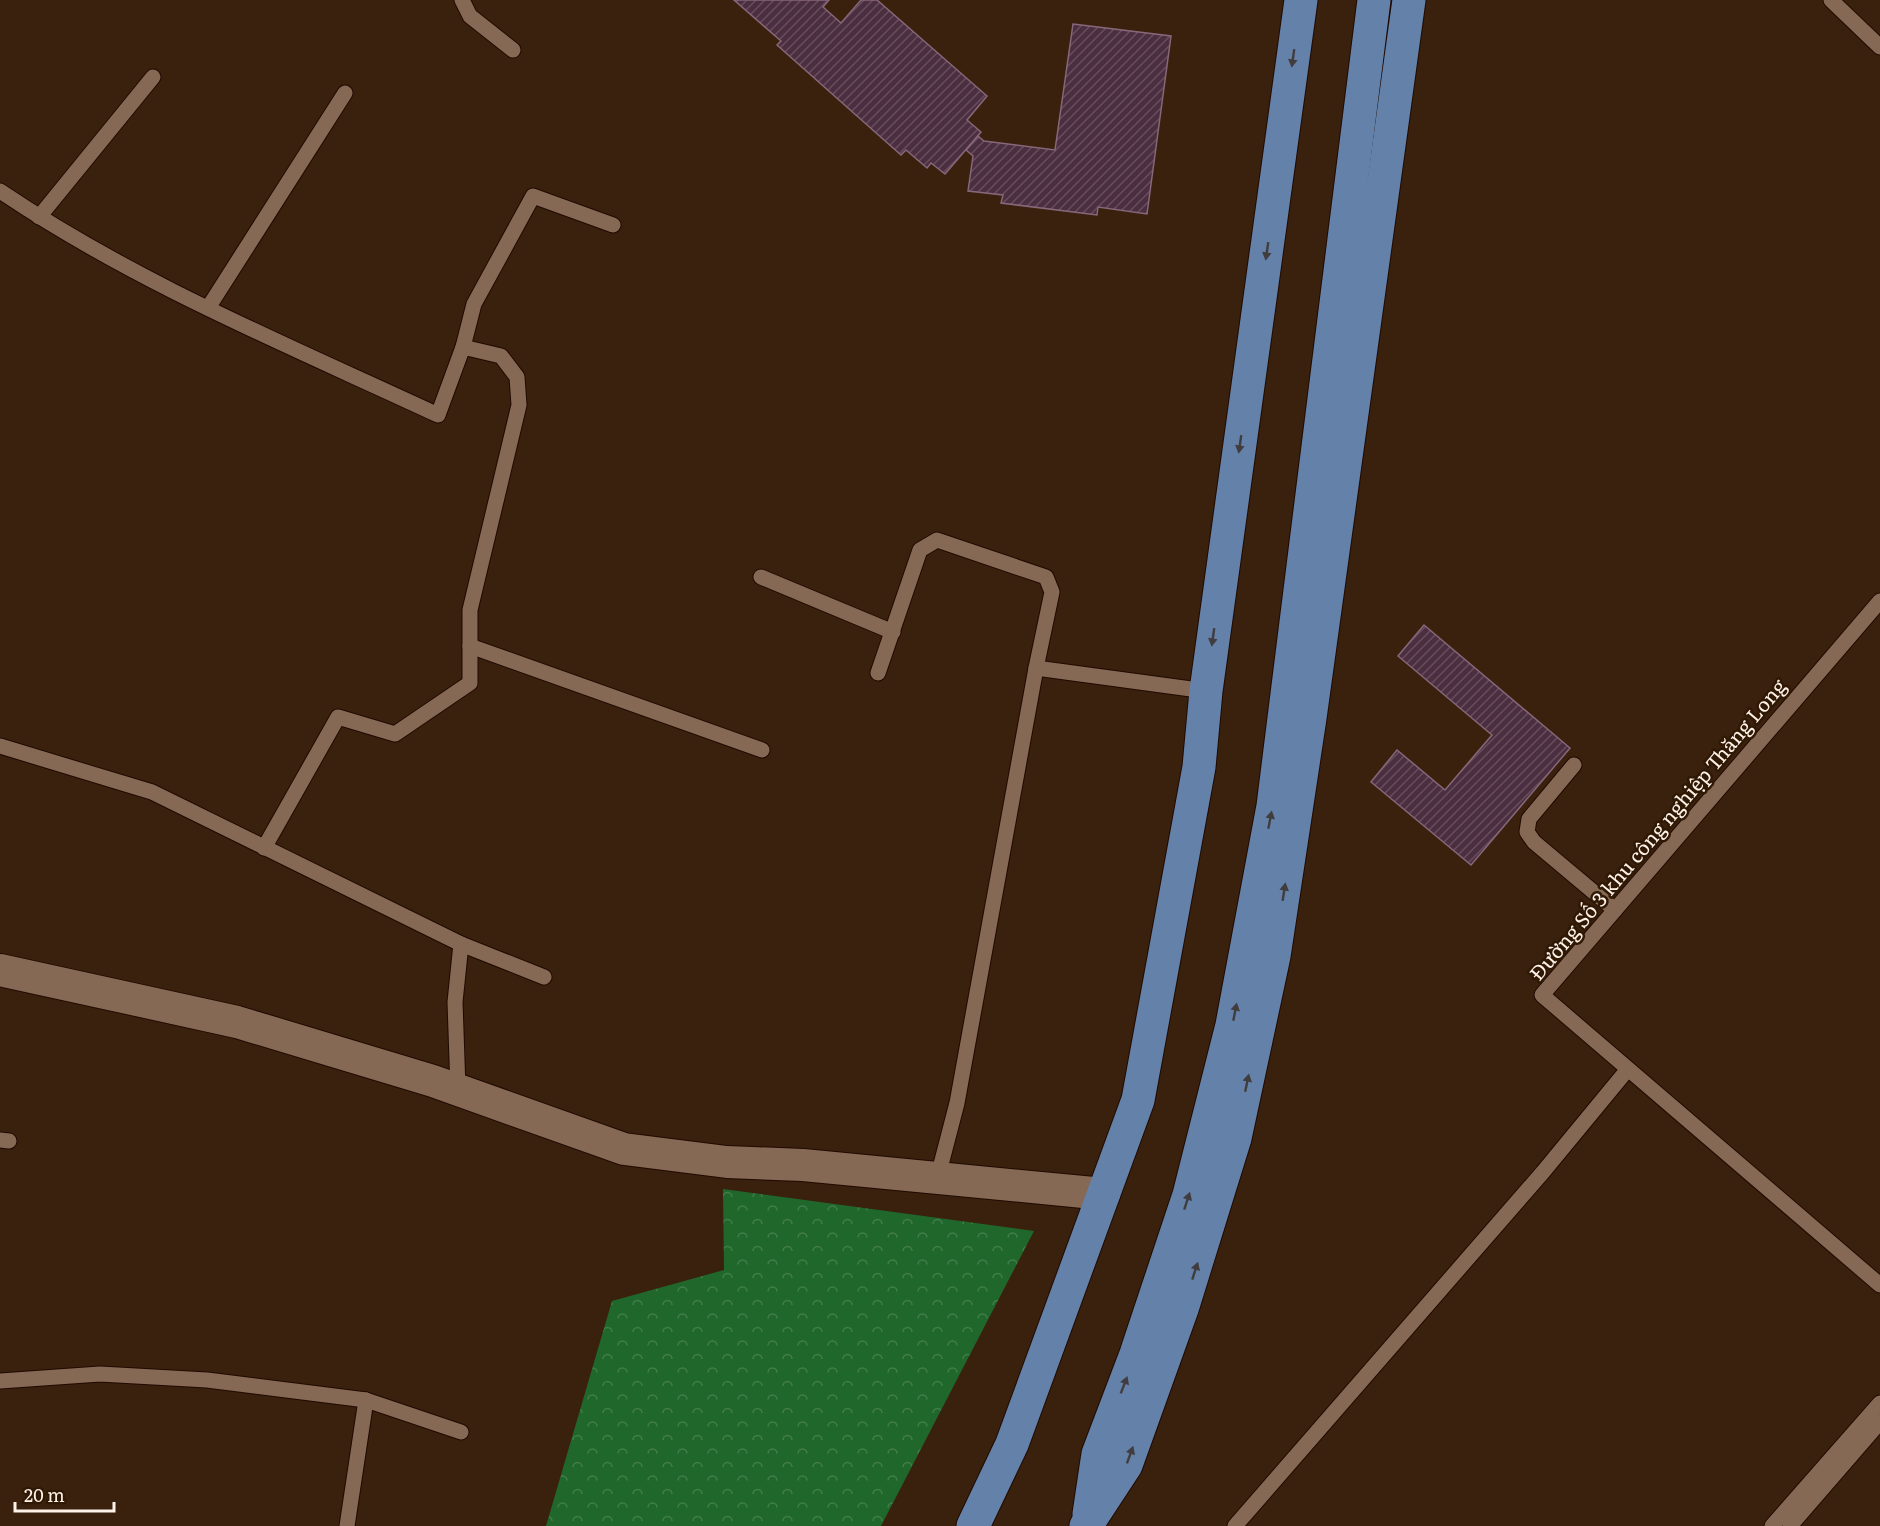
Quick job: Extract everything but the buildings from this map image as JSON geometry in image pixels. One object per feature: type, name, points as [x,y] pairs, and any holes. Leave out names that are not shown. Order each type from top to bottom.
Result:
[{"type":"main road","points":[[973,1526],[1012,1444],[1138,1100],[1199,767],[1206,691],[1301,0]]},
{"type":"main road","points":[[1087,1524],[1098,1454],[1136,1354],[1189,1195],[1236,1002],[1273,806],[1374,0]]},
{"type":"main road","points":[[1087,1524],[1126,1465],[1182,1309],[1235,1138],[1274,956],[1312,707],[1409,0]]},
{"type":"street","points":[[0,970],[237,1022],[458,1089],[624,1149],[727,1162],[803,1165],[938,1176],[1104,1194]]},
{"type":"lane","points":[[462,0],[470,16],[513,50]]},
{"type":"lane","points":[[1831,0],[1880,47]]},
{"type":"lane","points":[[39,217],[153,77]]},
{"type":"lane","points":[[208,308],[345,93]]},
{"type":"lane","points":[[0,191],[39,217],[208,308],[438,415],[463,347],[474,304],[533,196],[613,225]]},
{"type":"lane","points":[[264,848],[338,717],[395,734],[470,683],[470,609],[519,405],[517,377],[501,356],[463,347]]},
{"type":"lane","points":[[878,673],[920,550],[937,540],[1046,577],[1052,592],[1036,668],[957,1103],[938,1176]]},
{"type":"lane","points":[[761,577],[893,632]]},
{"type":"lane","name":"Đường Số 3 khu công nghiệp Thăng Long","points":[[1880,601],[1542,995],[1880,1285]]},
{"type":"lane","points":[[470,646],[762,750]]},
{"type":"lane","points":[[1036,668],[1206,691]]},
{"type":"lane","points":[[0,746],[152,792],[461,944],[544,977]]},
{"type":"lane","points":[[1574,765],[1529,819],[1527,832],[1534,842],[1615,910]]},
{"type":"lane","points":[[458,1089],[455,1002],[461,944]]},
{"type":"lane","points":[[1235,1526],[1543,1172],[1628,1069]]},
{"type":"lane","points":[[0,1381],[100,1374],[207,1380],[366,1400],[460,1432]]},
{"type":"lane","points":[[347,1526],[366,1400]]},
{"type":"lane","points":[[1772,1526],[1880,1403]]},
{"type":"lane","points":[[1791,1526],[1880,1422]]},
{"type":"green space","points":[[723,1189],[1034,1231],[881,1526],[546,1526],[612,1301],[724,1270]]}]
